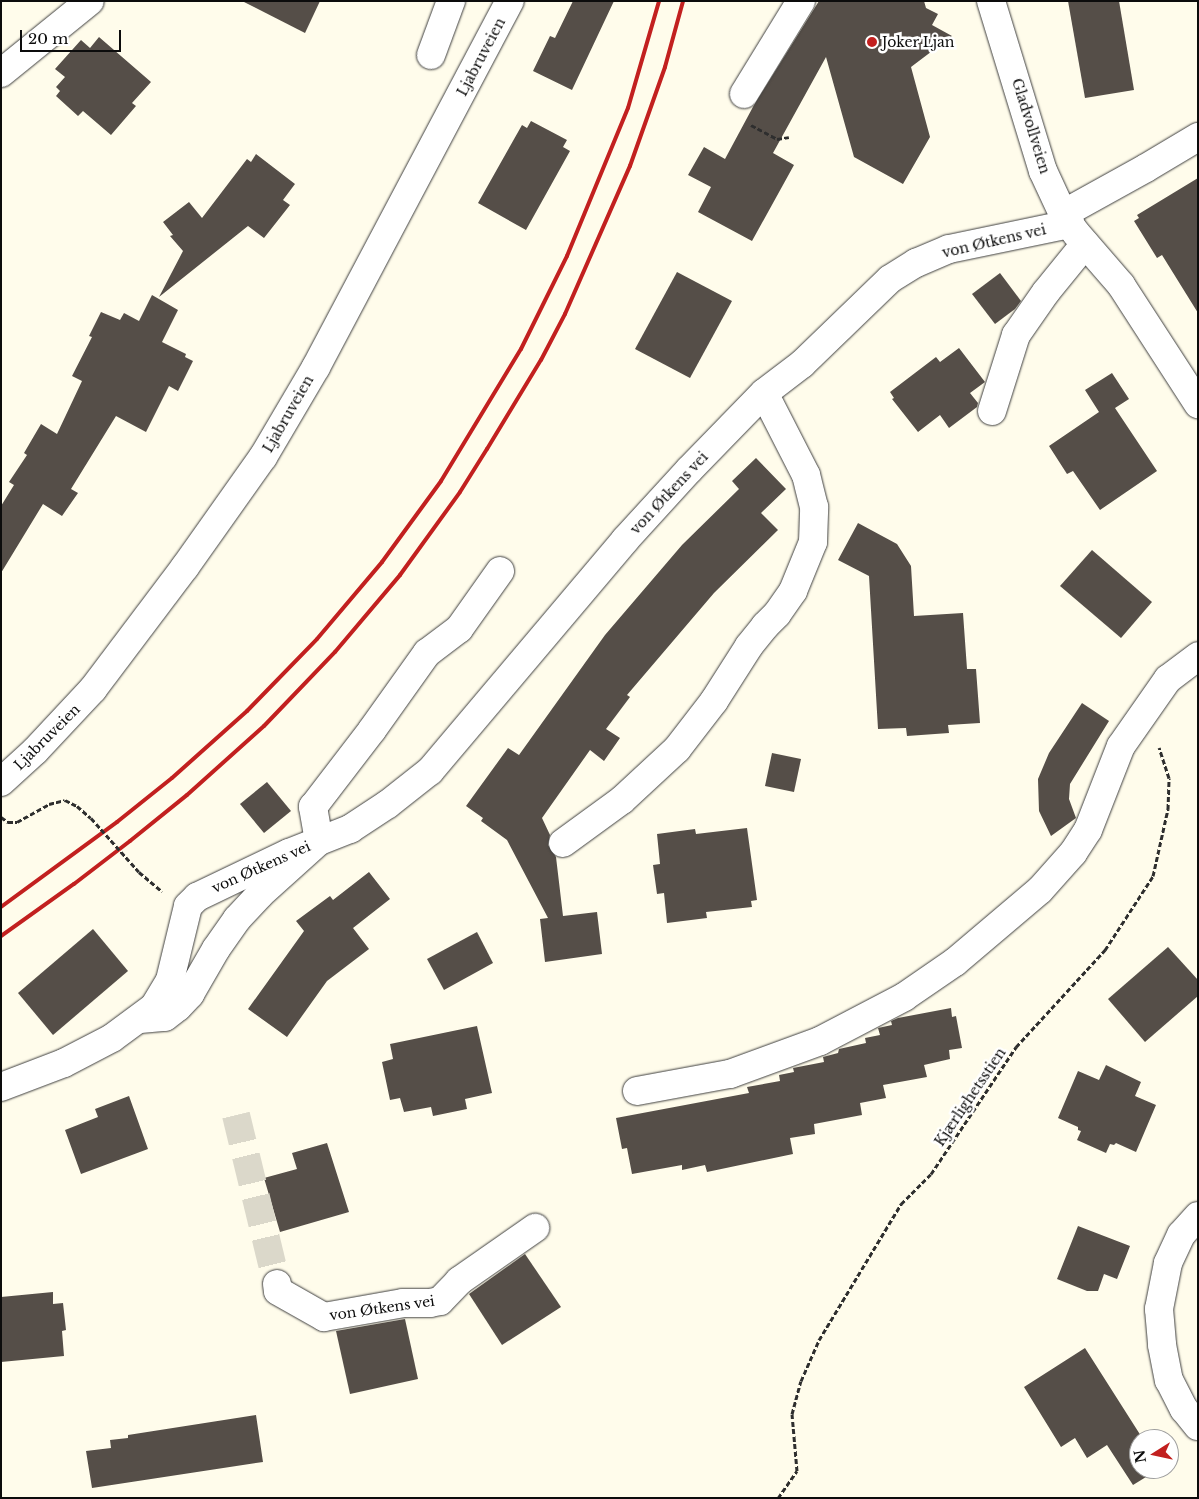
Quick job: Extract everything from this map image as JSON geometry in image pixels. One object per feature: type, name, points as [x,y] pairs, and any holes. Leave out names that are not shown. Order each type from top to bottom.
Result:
[{"type":"street","points":[[1,73],[90,1]]},
{"type":"street","points":[[431,55],[451,1]]},
{"type":"street","name":"Ljabruveien","points":[[1,782],[35,751],[94,689],[185,568],[263,457],[316,367],[510,1]]},
{"type":"street","points":[[744,94],[801,1]]},
{"type":"street","name":"Gladvollveien","points":[[991,1],[1043,171],[1073,227],[1121,285],[1198,404]]},
{"type":"street","points":[[992,411],[1016,335],[1046,292],[1073,227],[1146,168],[1198,137]]},
{"type":"street","name":"von Øtkens vei","points":[[1,1087],[64,1063],[112,1038],[154,1007],[170,980],[188,906],[197,896],[361,822],[430,771],[625,540],[688,470],[764,393],[802,364],[890,279],[916,263],[950,249],[1073,227]]},
{"type":"street","points":[[563,843],[622,800],[683,743],[714,701],[750,646],[793,592],[813,542],[814,507],[806,475],[764,393]]},
{"type":"street","name":"von Øtkens vei","points":[[319,841],[313,807],[372,730],[427,652],[459,629],[500,571]]},
{"type":"street","points":[[638,1091],[730,1074],[820,1040],[904,997],[955,962],[1040,890],[1073,853],[1088,830],[1121,746],[1168,679],[1198,656]]},
{"type":"street","points":[[138,1019],[165,1017],[178,1007],[190,994],[216,949],[237,919],[259,895],[319,841]]},
{"type":"street","points":[[1198,1216],[1181,1235],[1168,1263],[1159,1309],[1162,1345],[1169,1380],[1184,1410],[1198,1426]]},
{"type":"street","name":"von Øtkens vei","points":[[277,1284],[278,1291],[324,1317],[403,1303],[440,1301],[459,1281],[535,1228]]},
{"type":"path","points":[[754,127],[777,139],[789,137]]},
{"type":"path","name":"Kjærlighetsstien","points":[[778,1498],[797,1471],[792,1414],[801,1382],[819,1340],[901,1204],[931,1174],[1016,1047],[1105,950],[1153,876],[1168,809],[1169,778],[1155,737],[1142,714]]},
{"type":"path","points":[[1,817],[8,822],[17,822],[49,804],[65,800],[77,806],[91,818],[139,872]]},
{"type":"building","points":[[242,1],[320,1],[305,33]]},
{"type":"building","points":[[573,1],[614,1],[572,90],[533,71],[550,36],[555,38]]},
{"type":"building","points":[[819,1],[924,1],[926,8],[938,14],[932,25],[952,36],[911,67],[930,137],[903,184],[854,157],[826,57],[773,153],[794,165],[752,241],[698,212],[711,187],[688,175],[704,147],[725,159],[754,105]]},
{"type":"building","points":[[1068,1],[1119,1],[1134,90],[1085,98]]},
{"type":"building","points":[[99,37],[151,82],[132,103],[136,106],[111,135],[83,111],[78,116],[56,96],[60,91],[56,87],[65,77],[55,69],[81,40],[90,48]]},
{"type":"building","points":[[531,121],[567,140],[563,147],[570,151],[526,230],[478,203],[522,125],[527,128]]},
{"type":"building","points":[[256,154],[295,184],[283,200],[290,205],[264,238],[248,226],[159,297],[183,251],[170,236],[173,235],[163,222],[189,202],[202,218],[247,159],[251,162]]},
{"type":"building","points":[[1198,178],[1198,313],[1162,255],[1157,258],[1134,221],[1139,218],[1137,215]]},
{"type":"building","points":[[677,272],[732,301],[690,378],[635,349]]},
{"type":"building","points":[[1000,273],[1021,301],[1015,309],[995,324],[972,294]]},
{"type":"building","points":[[152,295],[178,310],[162,342],[186,354],[185,357],[193,361],[178,391],[169,386],[146,432],[116,416],[71,489],[78,493],[62,516],[43,504],[1,573],[1,506],[14,485],[9,482],[27,455],[24,453],[41,424],[57,434],[82,381],[72,376],[92,337],[89,336],[101,312],[120,320],[124,313],[139,321]]},
{"type":"building","points":[[959,348],[985,382],[970,393],[978,403],[977,407],[949,428],[940,415],[918,432],[892,399],[894,398],[890,392],[936,357],[940,362]]},
{"type":"building","points":[[1112,373],[1129,399],[1115,408],[1157,471],[1100,510],[1073,471],[1067,474],[1049,446],[1099,412],[1085,390]]},
{"type":"building","points":[[756,458],[786,489],[761,513],[778,530],[714,593],[627,695],[630,697],[606,729],[620,738],[604,761],[590,750],[542,818],[550,835],[548,845],[556,857],[563,916],[597,912],[602,954],[545,962],[540,919],[548,918],[507,840],[481,821],[483,818],[466,806],[508,748],[519,755],[605,635],[682,545],[739,489],[732,481]]},
{"type":"building","points":[[858,523],[897,544],[911,566],[914,616],[963,613],[967,669],[976,669],[980,723],[948,725],[949,733],[907,736],[906,728],[878,729],[869,576],[838,560]]},
{"type":"building","points":[[1092,550],[1152,602],[1121,638],[1060,586]]},
{"type":"building","points":[[1082,703],[1109,721],[1070,784],[1069,799],[1076,818],[1051,836],[1039,811],[1038,779],[1049,753]]},
{"type":"building","points":[[772,753],[801,759],[794,792],[765,786]]},
{"type":"building","points":[[267,782],[291,811],[264,833],[240,804]]},
{"type":"building","points":[[747,828],[757,900],[751,901],[752,907],[706,912],[707,918],[667,923],[664,893],[657,894],[653,865],[660,864],[657,834],[695,829],[696,834]]},
{"type":"building","points":[[369,872],[390,899],[353,928],[369,949],[327,981],[287,1037],[248,1009],[304,931],[296,921],[330,896],[333,900]]},
{"type":"building","points":[[93,929],[128,971],[53,1035],[18,993]]},
{"type":"building","points":[[477,932],[493,963],[444,990],[427,959]]},
{"type":"building","points":[[1168,947],[1198,980],[1198,996],[1145,1042],[1108,999]]},
{"type":"building","points":[[951,1008],[952,1017],[956,1016],[962,1048],[949,1050],[950,1059],[924,1065],[927,1077],[883,1085],[886,1098],[860,1103],[862,1115],[814,1124],[815,1134],[790,1138],[793,1154],[707,1172],[705,1165],[682,1170],[682,1165],[632,1174],[627,1148],[622,1149],[616,1118],[749,1093],[747,1087],[780,1081],[779,1075],[794,1072],[793,1068],[824,1062],[823,1057],[838,1053],[839,1049],[866,1043],[865,1038],[880,1035],[878,1028],[892,1025],[891,1021],[898,1018]]},
{"type":"building","points":[[477,1026],[492,1093],[465,1099],[467,1109],[433,1116],[431,1107],[404,1112],[400,1098],[390,1100],[382,1062],[393,1059],[390,1044]]},
{"type":"building","points":[[1106,1065],[1141,1082],[1135,1096],[1156,1105],[1136,1152],[1116,1143],[1114,1145],[1110,1144],[1106,1153],[1077,1140],[1081,1131],[1078,1130],[1078,1127],[1058,1118],[1078,1071],[1099,1080]]},
{"type":"building","points":[[129,1096],[148,1149],[81,1174],[65,1130],[98,1117],[95,1109]]},
{"type":"building","points":[[327,1143],[349,1212],[280,1232],[264,1178],[297,1169],[292,1153]]},
{"type":"building","points":[[1078,1226],[1130,1246],[1117,1279],[1104,1274],[1098,1291],[1087,1291],[1057,1279]]},
{"type":"building","points":[[525,1254],[561,1307],[502,1345],[469,1294]]},
{"type":"building","points":[[53,1292],[53,1304],[63,1303],[66,1330],[62,1331],[64,1356],[1,1362],[1,1297]]},
{"type":"building","points":[[405,1319],[418,1379],[350,1394],[336,1331]]},
{"type":"building","points":[[1085,1348],[1137,1429],[1129,1429],[1129,1479],[1107,1445],[1087,1458],[1075,1438],[1061,1447],[1024,1387]]},
{"type":"building","points":[[256,1415],[263,1462],[92,1488],[86,1451],[111,1448],[110,1440],[128,1438],[128,1435]]},
{"type":"building","points":[[1129,1479],[1143,1479],[1133,1485]]},
{"type":"tunnel","points":[[236,1115],[277,1284]]},
{"type":"railway","points":[[1,907],[117,822],[172,778],[247,711],[317,639],[382,562],[441,481],[521,349],[567,256],[628,108],[659,1]]},
{"type":"railway","points":[[1,936],[130,841],[187,795],[264,726],[335,652],[400,575],[460,492],[541,360],[565,314],[630,166],[665,67],[683,1]]},
{"type":"place","name":"Joker Ljan","points":[[872,42]]}]
